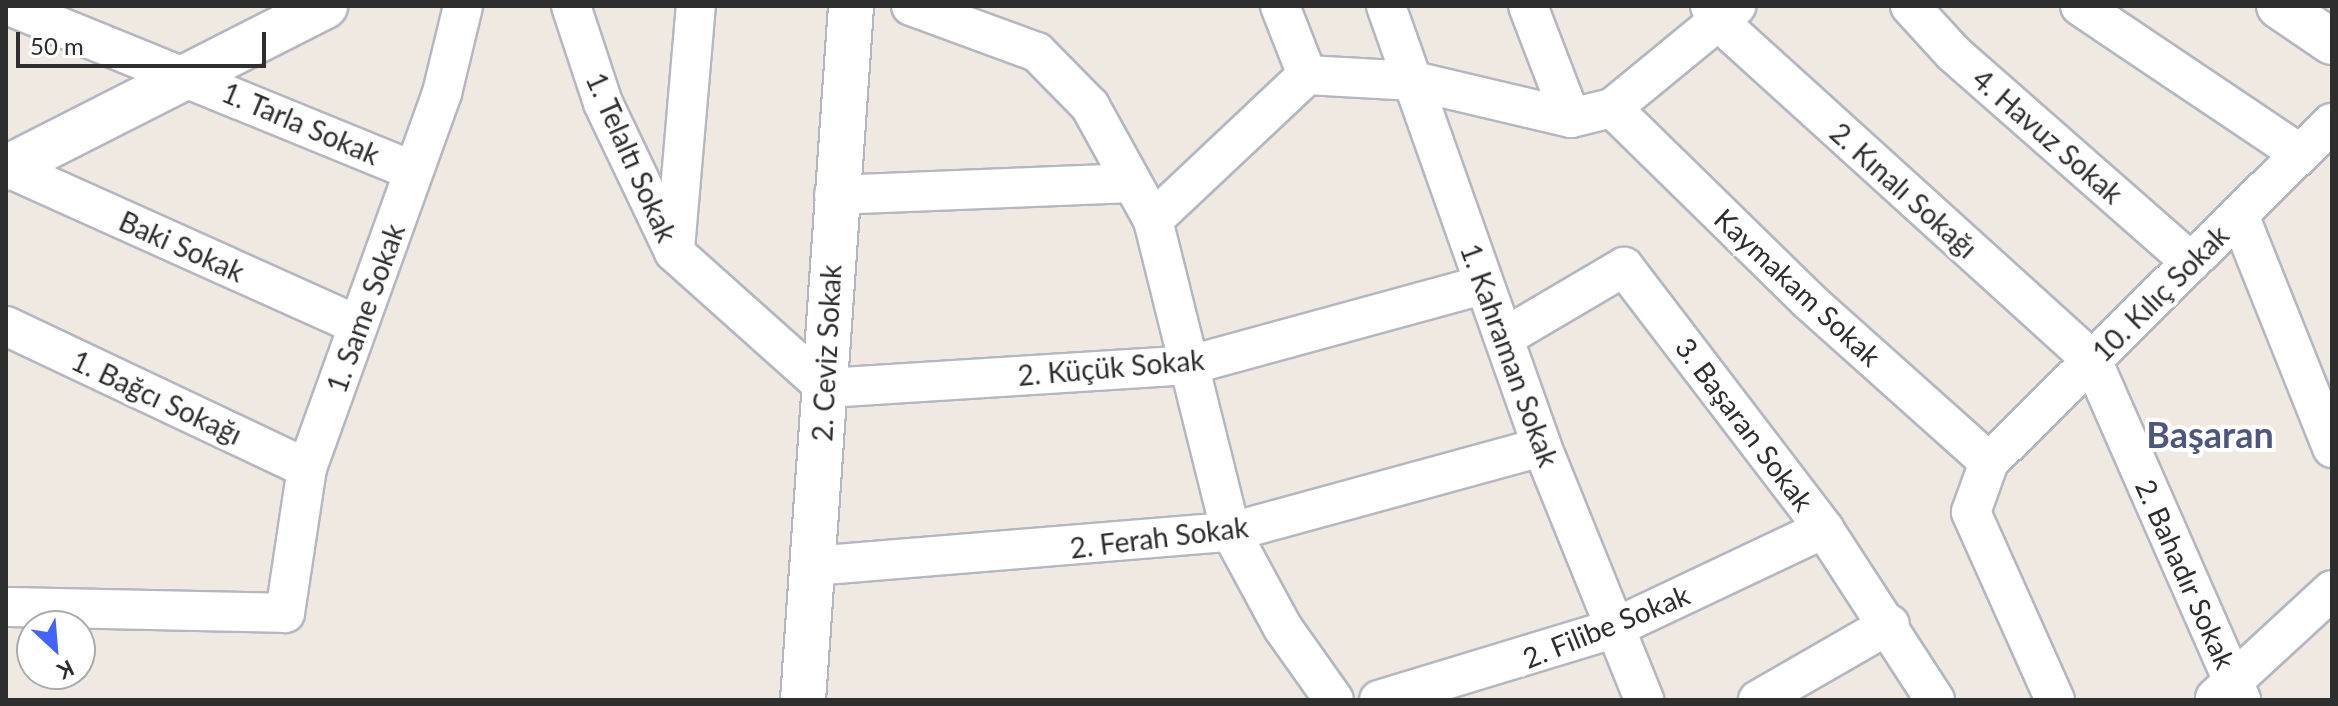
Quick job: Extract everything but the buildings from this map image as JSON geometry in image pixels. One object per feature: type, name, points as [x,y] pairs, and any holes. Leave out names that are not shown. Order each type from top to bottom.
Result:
[{"type":"main road","points":[[6,168],[325,6]]},
{"type":"main road","name":"2. Ceviz Sokak","points":[[803,700],[826,388],[834,195],[851,6]]},
{"type":"main road","points":[[2279,6],[2332,41]]},
{"type":"street","name":"1. Tarla Sokak","points":[[9,6],[190,76],[414,171]]},
{"type":"street","name":"1. Same Sokak","points":[[6,607],[285,613],[307,468],[414,171],[463,6]]},
{"type":"street","name":"1. Telaltı Sokak","points":[[571,6],[603,103],[674,252],[826,388]]},
{"type":"street","points":[[674,252],[696,6]]},
{"type":"street","points":[[911,6],[1037,52],[1090,106],[1153,220],[1231,532],[1283,628],[1334,700]]},
{"type":"street","points":[[1280,6],[1307,75]]},
{"type":"street","name":"1. Kahraman Sokak","points":[[1386,6],[1542,447],[1612,629],[1644,700]]},
{"type":"street","points":[[1528,6],[1571,118]]},
{"type":"street","name":"4. Havuz Sokak","points":[[1910,6],[1953,53],[2191,262]]},
{"type":"street","points":[[2080,6],[2300,154]]},
{"type":"street","points":[[1153,220],[1307,75],[1414,81],[1571,118],[1612,108],[1721,11]]},
{"type":"street","name":"2. Kınalı Sokağı","points":[[1721,11],[2092,360]]},
{"type":"street","name":"Kaymakam Sokak","points":[[1612,108],[1809,301],[1989,462]]},
{"type":"street","name":"10. Kılıç Sokak","points":[[1989,462],[2332,123]]},
{"type":"street","name":"Baki Sokak","points":[[6,168],[358,325]]},
{"type":"street","points":[[834,195],[1132,183]]},
{"type":"street","points":[[2239,215],[2332,448]]},
{"type":"street","name":"3. Başaran Sokak","points":[[1505,337],[1624,267],[1824,529],[1890,624],[1935,700]]},
{"type":"street","name":"2. Küçük Sokak","points":[[826,388],[1190,365],[1483,285]]},
{"type":"street","name":"1. Bağcı Sokağı","points":[[6,326],[307,468]]},
{"type":"street","name":"2. Bahadır Sokak","points":[[2092,360],[2229,694]]},
{"type":"street","name":"2. Ferah Sokak","points":[[813,566],[1231,532],[1542,447]]},
{"type":"street","points":[[1989,462],[1971,512],[2055,700]]},
{"type":"street","name":"2. Filibe Sokak","points":[[1379,700],[1612,629],[1824,529]]},
{"type":"street","points":[[2229,694],[2332,590]]},
{"type":"street","points":[[1758,700],[1890,624]]},
{"type":"district","name":"Başaran","points":[[2210,435]]}]
